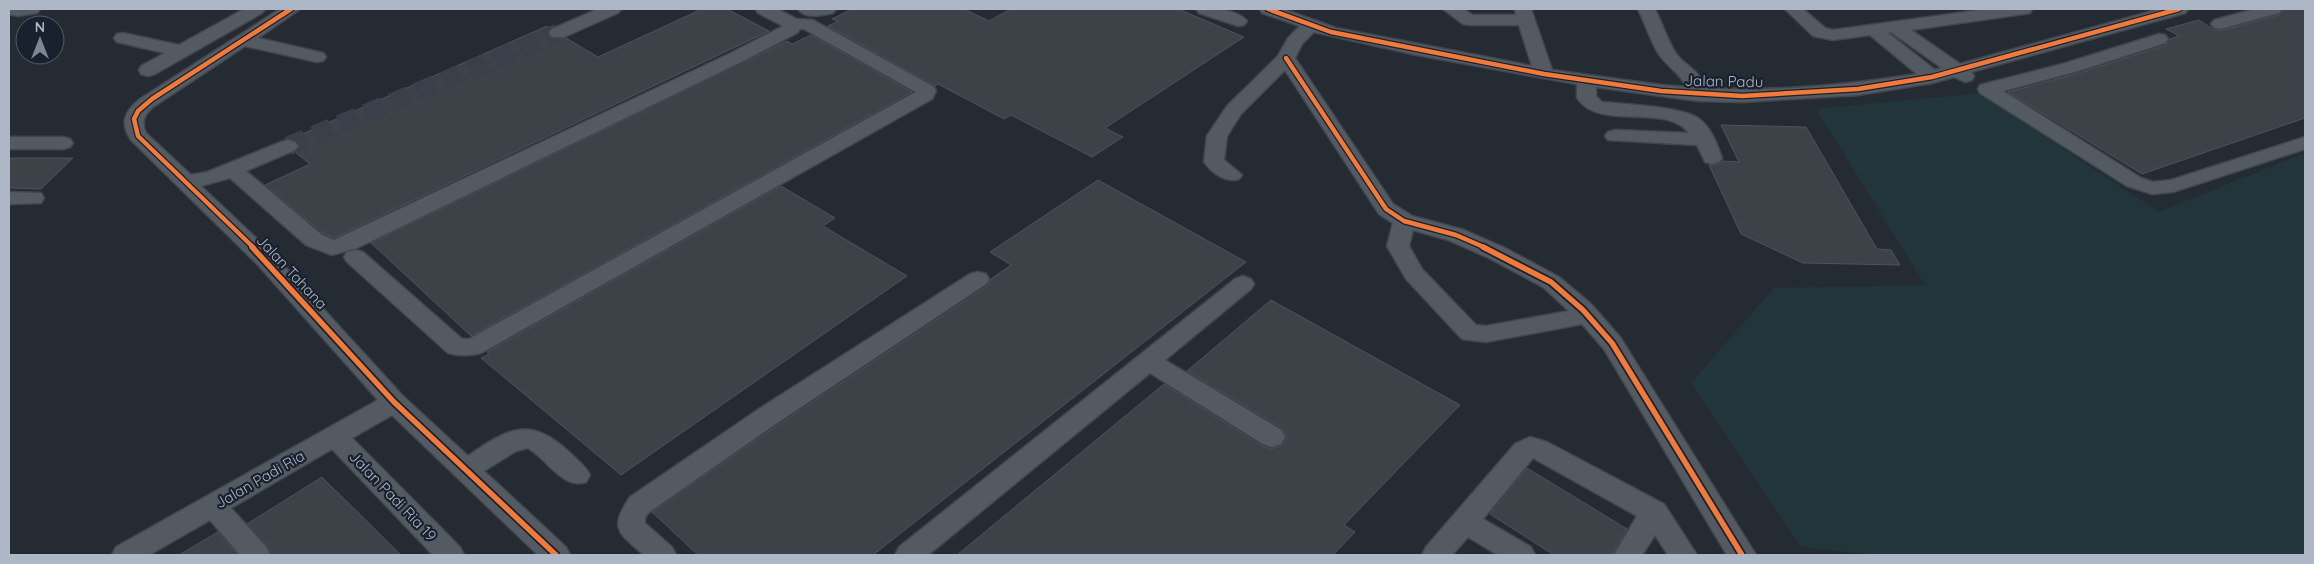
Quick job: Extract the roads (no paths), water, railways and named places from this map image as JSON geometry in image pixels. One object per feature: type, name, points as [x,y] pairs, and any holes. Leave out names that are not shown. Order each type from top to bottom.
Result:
[{"type":"street","points":[[9,9],[18,11],[31,9]]},
{"type":"street","points":[[148,70],[256,9]]},
{"type":"street","name":"Jalan Tahana","points":[[291,9],[152,99],[133,118],[132,126],[138,136],[266,260],[394,402],[556,555]]},
{"type":"street","points":[[558,33],[612,9]]},
{"type":"street","points":[[355,257],[456,347],[473,347],[925,95],[927,91],[807,24],[792,24],[764,9]]},
{"type":"street","points":[[807,9],[813,11],[827,9]]},
{"type":"street","points":[[1205,9],[1238,21]]},
{"type":"street","name":"Jalan Padu","points":[[1268,9],[1310,26],[1386,44],[1544,74],[1698,95],[1742,96],[1858,89],[1932,77],[2179,9]]},
{"type":"street","points":[[1452,9],[1469,20],[1524,14],[1544,74]]},
{"type":"street","points":[[1647,9],[1666,52],[1677,66],[1691,76],[1698,95]]},
{"type":"street","points":[[1793,9],[1815,29],[1832,35],[2024,9]]},
{"type":"street","points":[[2220,24],[2273,9]]},
{"type":"street","points":[[232,169],[314,240],[332,248],[348,243],[735,58],[788,31],[793,26],[792,24]]},
{"type":"street","points":[[1232,175],[1214,162],[1217,136],[1234,110],[1286,58],[1294,42],[1310,26]]},
{"type":"street","points":[[1894,26],[1955,71],[1987,89],[2134,182],[2152,188],[2173,186],[2305,143]]},
{"type":"street","points":[[1873,30],[1932,77]]},
{"type":"street","points":[[123,38],[182,51]]},
{"type":"street","points":[[1987,89],[2072,67],[2159,39]]},
{"type":"street","points":[[241,40],[317,56]]},
{"type":"street","points":[[2042,48],[2072,67]]},
{"type":"street","points":[[1286,58],[1374,194],[1386,209],[1404,221],[1456,235],[1551,282],[1588,315],[1612,343],[1742,555]]},
{"type":"street","points":[[1587,80],[1586,98],[1597,107],[1665,114],[1691,122],[1705,139],[1712,158]]},
{"type":"street","points":[[1615,136],[1705,139]]},
{"type":"street","points":[[9,143],[63,144]]},
{"type":"street","points":[[185,183],[213,176],[288,146]]},
{"type":"street","points":[[9,198],[34,198]]},
{"type":"street","points":[[1404,221],[1398,246],[1414,274],[1470,333],[1486,334],[1588,315]]},
{"type":"street","points":[[662,555],[632,528],[631,517],[639,505],[768,416],[978,279]]},
{"type":"street","points":[[910,555],[1243,284]]},
{"type":"street","points":[[1149,360],[1272,437]]},
{"type":"street","name":"Jalan Padi Ria","points":[[126,555],[394,402]]},
{"type":"street","name":"Jalan Padi Ria 19","points":[[335,436],[450,555]]},
{"type":"street","points":[[465,471],[511,442],[525,438],[536,440],[577,475]]},
{"type":"street","points":[[1436,555],[1524,451],[1530,447],[1538,449],[1654,512],[1683,555]]},
{"type":"street","points":[[213,505],[256,555]]},
{"type":"street","points":[[1628,555],[1654,512]]},
{"type":"street","points":[[1465,522],[1521,555]]},
{"type":"tunnel","points":[[288,146],[558,33]]}]
